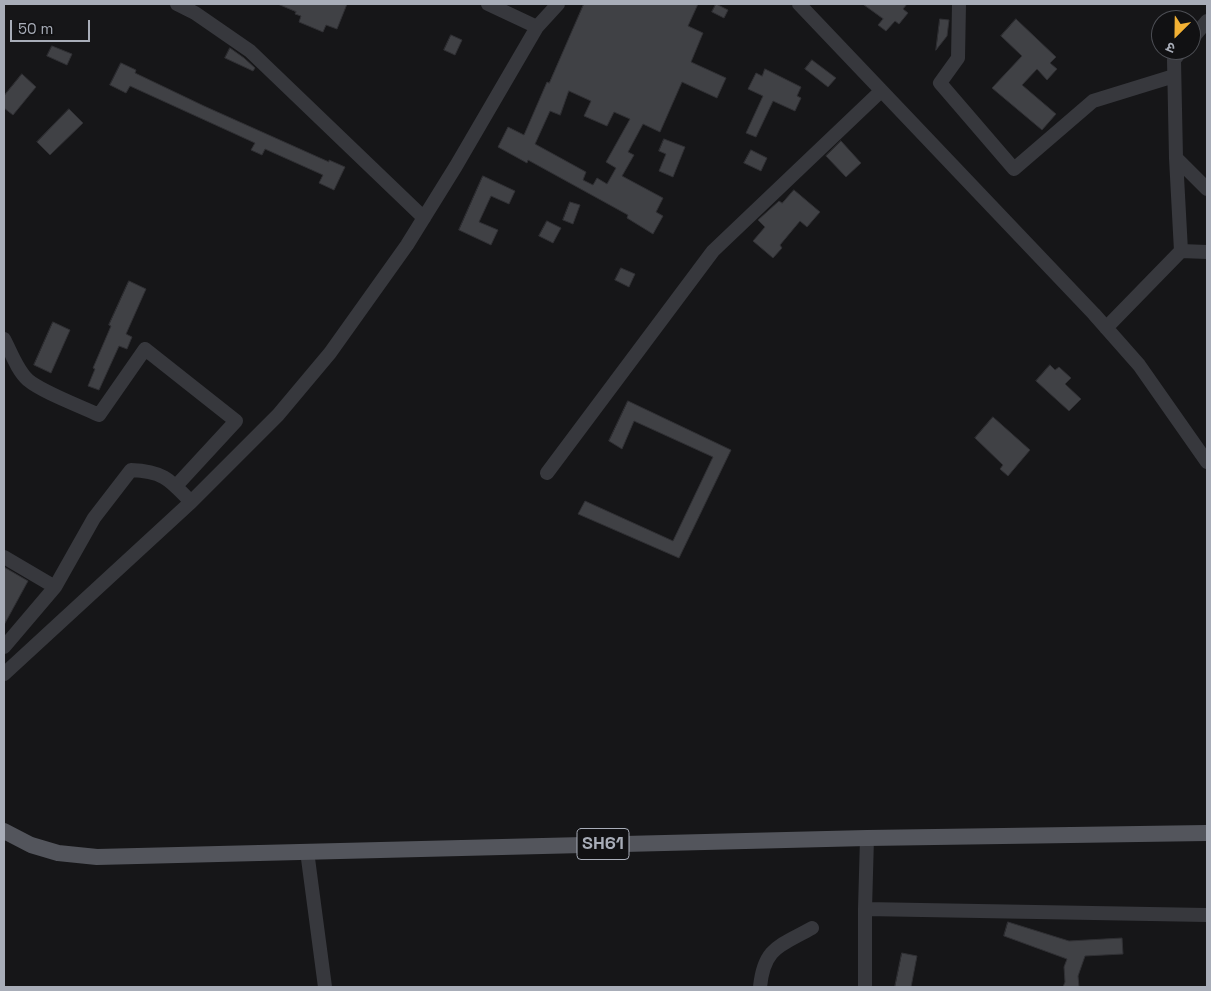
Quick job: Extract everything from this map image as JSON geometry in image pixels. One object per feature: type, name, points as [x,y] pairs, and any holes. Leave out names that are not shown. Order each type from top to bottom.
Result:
[{"type":"main road","name":"SH61","points":[[4,832],[31,845],[58,853],[96,856],[867,838],[1207,833]]},
{"type":"street","points":[[177,4],[195,13],[250,51],[424,218]]},
{"type":"street","points":[[488,4],[537,27]]},
{"type":"street","points":[[4,674],[191,502],[278,415],[330,353],[407,246],[537,27],[558,4]]},
{"type":"street","points":[[798,4],[1106,328],[1139,365],[1207,462]]},
{"type":"street","points":[[959,4],[958,58],[940,83],[1014,169],[1093,101],[1174,76]]},
{"type":"street","points":[[1106,328],[1181,251],[1176,158],[1174,60]]},
{"type":"street","points":[[547,473],[713,251],[881,91]]},
{"type":"street","points":[[1176,158],[1207,189]]},
{"type":"street","points":[[1181,251],[1207,252]]},
{"type":"street","points":[[4,339],[28,379],[38,386],[98,415],[145,349],[236,422],[176,486]]},
{"type":"street","points":[[4,647],[55,587],[94,518],[131,470],[149,471],[170,480],[191,502]]},
{"type":"street","points":[[4,557],[55,587]]},
{"type":"street","points":[[865,987],[867,838]]},
{"type":"street","points":[[307,851],[325,987]]},
{"type":"street","points":[[865,909],[1207,915]]},
{"type":"street","points":[[760,987],[762,971],[766,960],[774,950],[812,928]]},
{"type":"building","points":[[278,4],[347,4],[337,29],[326,25],[323,32],[299,22],[301,16]]},
{"type":"building","points":[[584,4],[698,4],[688,26],[703,33],[691,62],[726,78],[717,98],[682,82],[660,132],[643,124],[628,152],[634,155],[622,176],[663,198],[656,212],[663,216],[653,234],[627,218],[628,215],[528,160],[527,163],[498,147],[508,127],[524,135],[547,82],[549,83]],"holes":[[[569,91],[591,101],[584,116],[607,126],[614,112],[630,119],[606,162],[616,168],[607,184],[597,178],[593,185],[583,180],[586,172],[535,144],[550,111],[560,115]]]},
{"type":"building","points":[[716,4],[728,10],[724,18],[712,12]]},
{"type":"building","points":[[863,4],[907,4],[903,9],[908,13],[899,24],[895,21],[886,31],[878,25],[883,19]]},
{"type":"building","points":[[940,19],[949,20],[947,36],[936,50]]},
{"type":"building","points":[[1016,19],[1056,57],[1050,63],[1057,69],[1047,80],[1037,69],[1022,85],[1056,114],[1042,130],[992,88],[1022,56],[1001,36]]},
{"type":"building","points":[[451,35],[462,40],[455,55],[444,50]]},
{"type":"building","points":[[52,46],[72,54],[67,65],[47,56]]},
{"type":"building","points":[[230,48],[255,68],[253,71],[225,58]]},
{"type":"building","points":[[812,60],[836,78],[828,87],[805,69]]},
{"type":"building","points":[[121,63],[136,70],[135,73],[204,106],[329,162],[329,160],[345,167],[334,190],[319,183],[323,175],[265,149],[262,155],[251,150],[255,143],[130,86],[126,93],[110,85]]},
{"type":"building","points":[[765,69],[801,87],[797,96],[801,98],[795,111],[773,101],[756,137],[746,133],[763,96],[748,89],[756,73],[762,76]]},
{"type":"building","points":[[22,74],[36,87],[13,115],[4,108],[4,96]]},
{"type":"building","points":[[69,109],[83,123],[50,155],[37,142]]},
{"type":"building","points":[[664,139],[685,147],[673,177],[659,171],[666,154],[659,151]]},
{"type":"building","points":[[841,141],[861,163],[846,177],[826,156]]},
{"type":"building","points":[[751,150],[767,158],[761,171],[744,163]]},
{"type":"building","points":[[483,176],[515,191],[509,204],[491,196],[479,222],[498,230],[491,245],[459,230]]},
{"type":"building","points":[[794,190],[820,212],[807,227],[800,221],[780,245],[782,248],[773,258],[753,241],[765,227],[758,220],[779,201],[782,203]]},
{"type":"building","points":[[570,202],[580,205],[573,224],[563,220]]},
{"type":"building","points":[[547,221],[561,228],[553,243],[539,236]]},
{"type":"building","points":[[621,268],[635,274],[629,287],[615,280]]},
{"type":"building","points":[[129,281],[146,289],[126,334],[132,337],[127,349],[119,346],[99,390],[88,386],[95,369],[93,368],[111,326],[109,325]]},
{"type":"building","points":[[53,322],[70,330],[51,373],[34,365]]},
{"type":"building","points":[[1050,365],[1055,370],[1059,367],[1071,378],[1065,384],[1081,399],[1069,411],[1036,381]]},
{"type":"building","points":[[628,401],[731,450],[679,558],[578,514],[585,501],[673,541],[713,457],[634,421],[622,449],[609,441]]},
{"type":"building","points":[[993,417],[1030,450],[1008,476],[1000,469],[1003,465],[975,438]]},
{"type":"building","points":[[4,567],[28,581],[4,625]]},
{"type":"building","points":[[1008,922],[1069,941],[1122,938],[1123,954],[1085,956],[1078,976],[1079,987],[1063,987],[1065,982],[1064,967],[1067,959],[1004,936]]},
{"type":"building","points":[[902,953],[917,956],[911,987],[895,987]]}]
